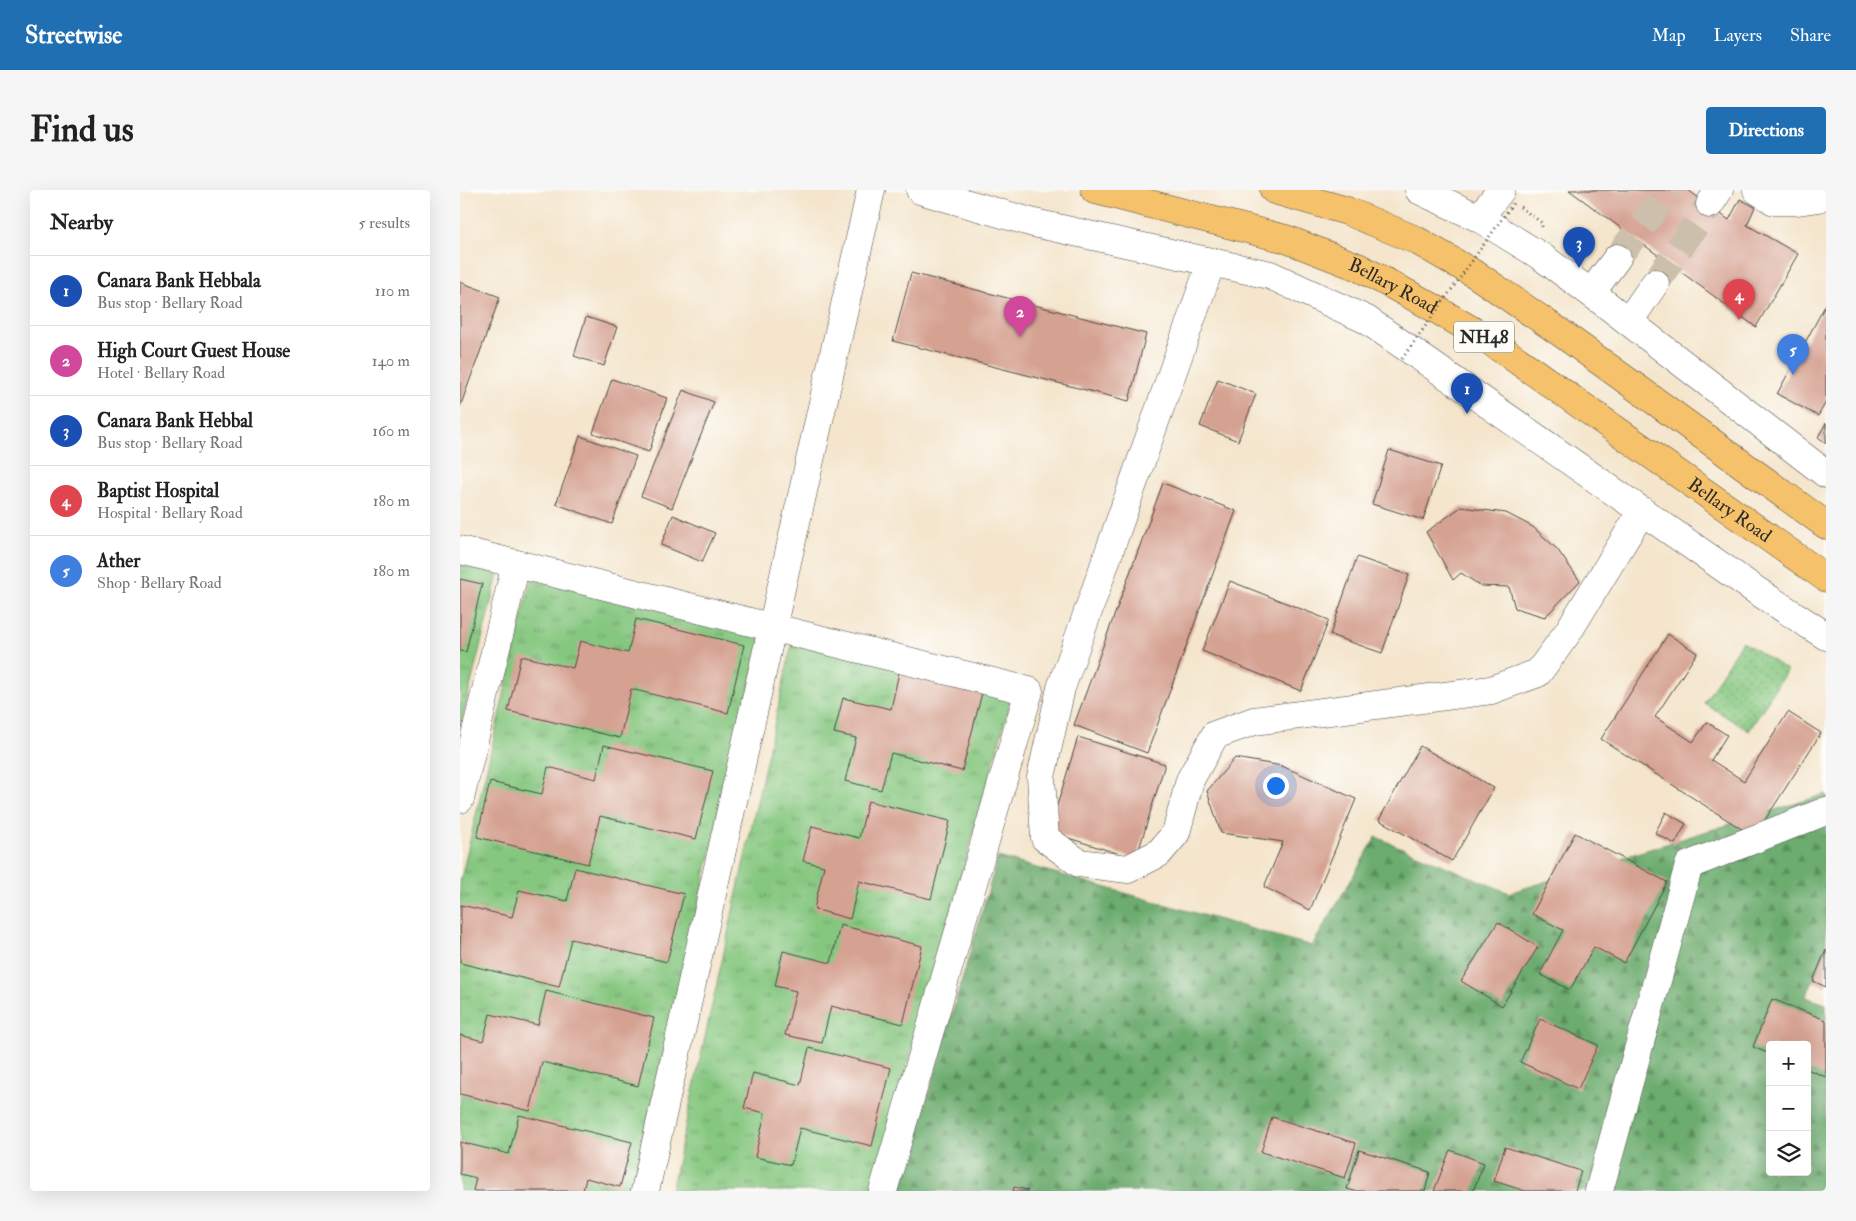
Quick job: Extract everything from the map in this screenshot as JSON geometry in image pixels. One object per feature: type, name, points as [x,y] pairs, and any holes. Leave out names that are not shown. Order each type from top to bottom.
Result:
[{"type":"highway","name":"Bellary Road","points":[[1095,190],[1286,239],[1358,267],[1487,339],[1826,578]]},
{"type":"highway","name":"NH48","points":[[1274,190],[1327,198],[1347,210],[1416,240],[1478,276],[1561,333],[1826,525]]},
{"type":"street","points":[[645,1191],[871,190]]},
{"type":"street","points":[[920,190],[1034,223],[1270,275],[1367,320],[1754,589],[1826,636]]},
{"type":"street","points":[[1419,190],[1479,218],[1542,257],[1629,321],[1826,474]]},
{"type":"street","points":[[1757,190],[1774,201],[1798,201],[1818,198],[1823,190]]},
{"type":"street","points":[[1479,218],[1507,196]]},
{"type":"street","points":[[1591,293],[1617,258]]},
{"type":"street","points":[[1211,263],[1061,688],[1041,777],[1045,838],[1079,863],[1128,869],[1159,853],[1176,833],[1190,780],[1215,735],[1254,721],[1491,690],[1538,673],[1568,632],[1642,511]]},
{"type":"street","points":[[1629,321],[1655,283]]},
{"type":"street","points":[[460,550],[1029,691],[883,1191]]},
{"type":"street","points":[[460,798],[516,564]]},
{"type":"street","points":[[1599,1191],[1689,865],[1826,811]]},
{"type":"path","points":[[1402,359],[1507,196],[1542,223]]},
{"type":"green space","points":[[460,565],[498,574],[460,728]]},
{"type":"green space","points":[[531,579],[762,634],[631,1191],[460,1191],[460,883]]},
{"type":"green space","points":[[793,639],[1013,693],[872,1191],[671,1191]]},
{"type":"green space","points":[[1742,641],[1787,670],[1749,731],[1704,703]]},
{"type":"green space","points":[[1826,794],[1826,949],[1806,997],[1826,1004],[1826,1191],[900,1191],[998,857],[1312,946],[1376,837],[1509,893]]},
{"type":"building","points":[[1569,190],[1688,190],[1729,220],[1740,199],[1755,207],[1747,225],[1798,254],[1756,327]]},
{"type":"building","points":[[911,273],[1146,334],[1129,401],[893,341]]},
{"type":"building","points":[[460,282],[500,297],[460,407]]},
{"type":"building","points":[[1826,304],[1826,402],[1818,416],[1777,394]]},
{"type":"building","points":[[586,317],[617,327],[604,366],[574,356]]},
{"type":"building","points":[[612,379],[667,398],[649,452],[593,433]]},
{"type":"building","points":[[1218,379],[1256,394],[1238,441],[1200,426]]},
{"type":"building","points":[[683,390],[714,402],[672,508],[641,496]]},
{"type":"building","points":[[1826,423],[1826,443],[1818,437]]},
{"type":"building","points":[[580,436],[636,456],[612,524],[556,504]]},
{"type":"building","points":[[1389,450],[1441,466],[1423,520],[1372,504]]},
{"type":"building","points":[[1163,483],[1236,511],[1147,753],[1074,725]]},
{"type":"building","points":[[1461,507],[1506,513],[1533,527],[1557,549],[1580,581],[1545,617],[1515,608],[1509,587],[1481,586],[1461,573],[1453,580],[1426,532]]},
{"type":"building","points":[[673,515],[715,533],[702,562],[661,545]]},
{"type":"building","points":[[1357,557],[1409,575],[1382,653],[1330,635]]},
{"type":"building","points":[[460,579],[482,584],[466,652],[460,651]]},
{"type":"building","points":[[1230,581],[1329,620],[1301,691],[1202,651]]},
{"type":"building","points":[[636,619],[744,645],[728,713],[631,689],[620,738],[508,711],[521,656],[573,668],[580,641],[628,653]]},
{"type":"building","points":[[1668,634],[1697,653],[1655,717],[1693,742],[1707,722],[1727,735],[1711,760],[1744,781],[1788,712],[1821,733],[1754,837],[1601,739]]},
{"type":"building","points":[[899,672],[982,693],[962,771],[891,753],[881,790],[845,781],[856,738],[834,733],[843,698],[891,709]]},
{"type":"building","points":[[1078,737],[1165,764],[1136,859],[1049,832]]},
{"type":"building","points":[[604,745],[713,771],[696,839],[600,816],[588,864],[477,837],[490,782],[542,794],[548,767],[596,779]]},
{"type":"building","points":[[1420,746],[1494,788],[1452,861],[1379,820]]},
{"type":"building","points":[[1235,758],[1282,766],[1356,799],[1310,910],[1264,887],[1283,842],[1221,833],[1207,791]]},
{"type":"building","points":[[868,801],[950,821],[931,899],[859,881],[850,919],[814,909],[824,866],[803,861],[812,826],[859,838]]},
{"type":"building","points":[[1666,812],[1686,824],[1675,844],[1655,833]]},
{"type":"building","points":[[1575,833],[1667,882],[1624,963],[1594,947],[1570,990],[1540,974],[1563,930],[1532,914]]},
{"type":"building","points":[[575,868],[684,894],[667,962],[571,939],[559,987],[460,963],[461,905],[512,917],[519,890],[567,901]]},
{"type":"building","points":[[1498,922],[1538,947],[1502,1006],[1461,981]]},
{"type":"building","points":[[840,925],[922,946],[903,1024],[831,1006],[822,1043],[785,1035],[796,991],[775,986],[783,951],[831,963]]},
{"type":"building","points":[[1826,950],[1826,987],[1813,981]]},
{"type":"building","points":[[546,991],[654,1018],[638,1086],[542,1062],[530,1111],[460,1094],[460,1035],[483,1041],[490,1014],[538,1025]]},
{"type":"building","points":[[1772,999],[1826,1020],[1826,1077],[1811,1071],[1811,1041],[1766,1041],[1766,1052],[1753,1047]]},
{"type":"building","points":[[1540,1019],[1598,1045],[1578,1089],[1520,1062]]},
{"type":"building","points":[[809,1048],[891,1068],[872,1146],[800,1128],[791,1165],[755,1157],[765,1113],[744,1108],[753,1073],[800,1085]]},
{"type":"building","points":[[519,1115],[632,1142],[620,1187],[586,1178],[583,1191],[473,1191],[476,1178],[460,1174],[460,1142],[509,1154]]},
{"type":"building","points":[[1272,1117],[1356,1143],[1345,1178],[1261,1152]]},
{"type":"building","points":[[1505,1147],[1581,1171],[1575,1191],[1525,1191],[1494,1181]]},
{"type":"building","points":[[1359,1150],[1430,1172],[1425,1191],[1354,1191],[1347,1189]]},
{"type":"building","points":[[1450,1150],[1484,1163],[1473,1191],[1434,1191]]},
{"type":"building","points":[[1014,1187],[1028,1190],[1028,1191],[1013,1191]]},
{"type":"tunnel","points":[[1617,258],[1669,190]]},
{"type":"tunnel","points":[[1655,283],[1710,204]]},
{"type":"place","name":"Canara Bank Hebbal","points":[[1579,268]]},
{"type":"place","name":"Baptist Hospital","points":[[1739,320]]},
{"type":"place","name":"High Court Guest House","points":[[1020,337]]},
{"type":"place","name":"Ather","points":[[1793,375]]},
{"type":"place","name":"Canara Bank Hebbala","points":[[1467,414]]}]
